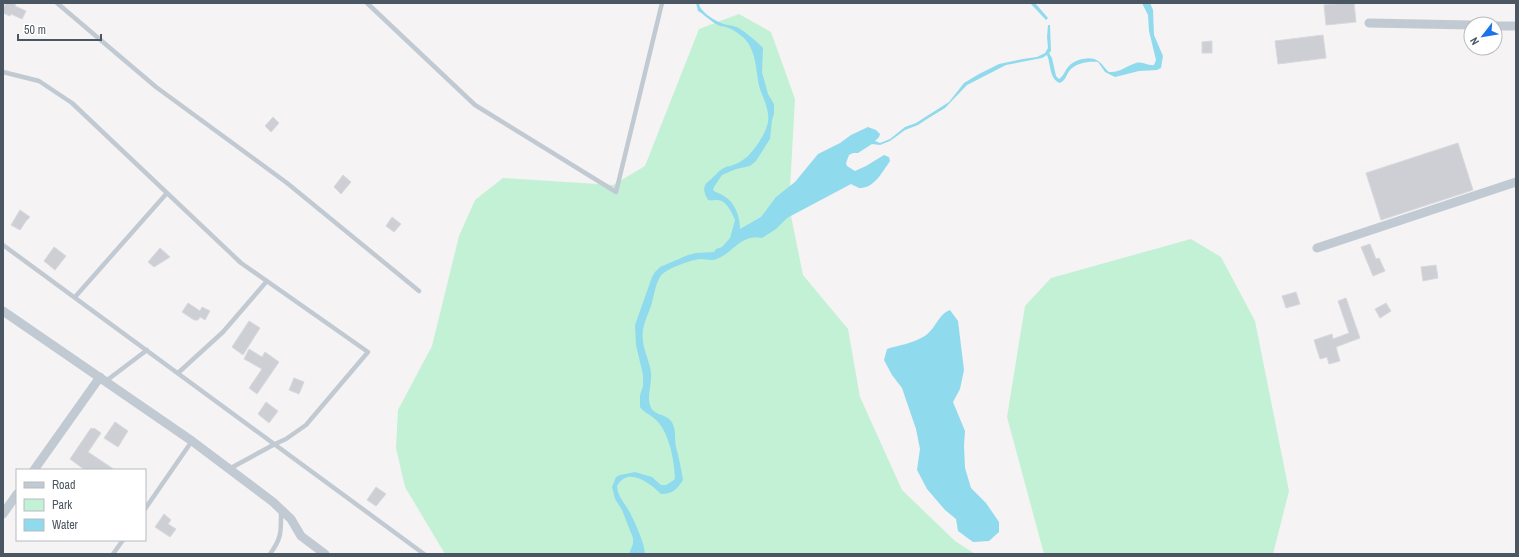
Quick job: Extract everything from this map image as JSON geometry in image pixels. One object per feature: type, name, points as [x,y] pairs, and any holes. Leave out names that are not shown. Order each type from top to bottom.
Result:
[{"type":"street","points":[[1369,23],[1463,25]]},
{"type":"street","points":[[1503,26],[1516,26]]},
{"type":"street","points":[[1317,248],[1516,182]]},
{"type":"street","points":[[3,311],[192,441],[273,502],[281,511],[291,518],[301,536],[325,554]]},
{"type":"street","points":[[35,469],[103,379]]},
{"type":"street","points":[[3,514],[16,495]]},
{"type":"lane","points":[[57,3],[156,87],[287,183],[419,290]]},
{"type":"lane","points":[[367,3],[475,105],[616,192],[662,3]]},
{"type":"lane","points":[[3,72],[39,81],[72,103],[241,263],[368,352],[306,425],[286,439],[229,469]]},
{"type":"lane","points":[[75,297],[167,193]]},
{"type":"lane","points":[[3,245],[424,554]]},
{"type":"lane","points":[[178,373],[223,332],[267,281]]},
{"type":"lane","points":[[103,379],[147,350]]},
{"type":"lane","points":[[146,508],[192,441]]},
{"type":"lane","points":[[270,554],[277,545],[280,537],[281,511]]},
{"type":"lane","points":[[113,554],[122,541]]},
{"type":"green space","points":[[739,14],[771,32],[795,99],[789,206],[803,275],[848,329],[860,397],[902,490],[955,541],[975,554],[445,554],[405,487],[396,448],[398,410],[432,346],[459,236],[475,200],[503,178],[613,185],[645,166],[699,29]]},
{"type":"green space","points":[[1191,239],[1221,257],[1255,321],[1289,491],[1273,554],[1044,554],[1007,417],[1025,306],[1051,278]]},
{"type":"water","points":[[696,3],[699,3],[704,12],[718,22],[738,28],[750,36],[763,48],[762,72],[768,94],[774,104],[770,139],[756,161],[750,166],[736,169],[722,175],[713,190],[723,195],[734,206],[738,215],[740,229],[761,217],[776,197],[795,182],[818,154],[868,127],[876,130],[880,134],[875,141],[880,143],[890,139],[905,127],[916,123],[949,102],[964,83],[979,74],[999,64],[1037,57],[1045,53],[1048,48],[1048,25],[1050,25],[1051,51],[1049,53],[1052,58],[1056,76],[1059,79],[1071,64],[1087,58],[1095,59],[1109,72],[1123,69],[1132,64],[1138,63],[1154,65],[1156,60],[1149,31],[1148,15],[1142,3],[1150,3],[1153,10],[1154,35],[1163,56],[1161,68],[1157,70],[1139,71],[1115,77],[1105,72],[1098,62],[1083,63],[1073,68],[1060,83],[1056,81],[1052,75],[1047,55],[1042,58],[1006,65],[967,85],[945,108],[918,125],[905,130],[890,141],[880,145],[872,144],[858,153],[849,155],[846,163],[847,166],[855,171],[884,155],[889,157],[890,161],[874,183],[864,188],[859,188],[851,184],[787,218],[776,229],[762,238],[754,237],[741,242],[718,259],[700,259],[691,261],[678,265],[662,274],[657,284],[645,323],[643,341],[651,373],[649,397],[650,405],[656,413],[668,418],[673,424],[683,480],[674,490],[665,494],[661,494],[645,481],[633,477],[627,477],[617,486],[620,496],[636,526],[645,550],[645,554],[629,554],[633,544],[633,538],[622,510],[615,499],[612,487],[616,477],[635,472],[652,477],[661,485],[666,485],[674,480],[675,477],[672,455],[665,432],[655,419],[640,407],[643,375],[636,345],[635,325],[652,277],[660,267],[688,255],[714,252],[716,249],[722,247],[730,238],[735,220],[729,208],[721,201],[708,200],[704,189],[707,182],[722,169],[737,163],[748,156],[760,140],[768,122],[768,111],[759,86],[753,53],[748,42],[729,28],[719,26],[712,22],[698,11]]},
{"type":"water","points":[[1030,3],[1035,3],[1048,18],[1046,20]]},
{"type":"water","points":[[950,310],[958,321],[964,370],[960,389],[953,402],[965,431],[965,468],[971,488],[986,503],[999,522],[999,532],[989,541],[973,542],[958,531],[956,519],[945,510],[927,489],[917,470],[920,449],[916,429],[902,388],[892,375],[884,360],[887,349],[910,343],[923,337],[931,331],[942,315]]},
{"type":"building","points":[[6,3],[16,3],[15,6],[26,11],[22,19],[11,14],[10,16],[3,13]]},
{"type":"building","points":[[1354,3],[1356,22],[1326,25],[1324,5]]},
{"type":"building","points":[[1323,35],[1326,58],[1278,64],[1275,41]]},
{"type":"building","points":[[1212,41],[1212,53],[1202,53],[1202,42]]},
{"type":"building","points":[[273,117],[279,123],[271,132],[265,126]]},
{"type":"building","points":[[1458,143],[1473,190],[1381,220],[1366,173]]},
{"type":"building","points":[[343,175],[351,182],[341,194],[334,187]]},
{"type":"building","points":[[20,210],[30,217],[20,230],[11,225]]},
{"type":"building","points":[[392,217],[401,224],[394,232],[386,226]]},
{"type":"building","points":[[1370,244],[1376,259],[1379,258],[1385,271],[1373,276],[1361,247]]},
{"type":"building","points":[[54,247],[66,256],[55,270],[44,261]]},
{"type":"building","points":[[160,248],[170,257],[154,267],[148,262]]},
{"type":"building","points":[[1436,265],[1438,278],[1423,281],[1421,267]]},
{"type":"building","points":[[1296,292],[1300,304],[1286,308],[1282,296]]},
{"type":"building","points":[[1346,298],[1360,338],[1336,347],[1340,361],[1329,364],[1327,357],[1320,359],[1314,340],[1332,334],[1333,339],[1349,333],[1338,301]]},
{"type":"building","points":[[188,303],[200,311],[202,307],[210,311],[205,320],[200,317],[198,320],[194,320],[182,312]]},
{"type":"building","points":[[1386,303],[1391,311],[1380,318],[1375,309]]},
{"type":"building","points":[[249,321],[260,328],[243,355],[232,347]]},
{"type":"building","points":[[249,349],[262,357],[265,352],[279,362],[257,394],[249,388],[262,369],[244,359]]},
{"type":"building","points":[[294,378],[304,382],[299,394],[289,390]]},
{"type":"building","points":[[266,402],[278,411],[269,423],[258,414]]},
{"type":"building","points":[[115,422],[128,431],[118,447],[104,438]]},
{"type":"building","points":[[91,428],[94,428],[101,433],[88,452],[114,469],[84,469],[70,459]]},
{"type":"building","points":[[376,487],[386,494],[376,506],[367,500]]},
{"type":"building","points":[[164,514],[171,520],[168,524],[176,529],[170,537],[155,527]]}]
